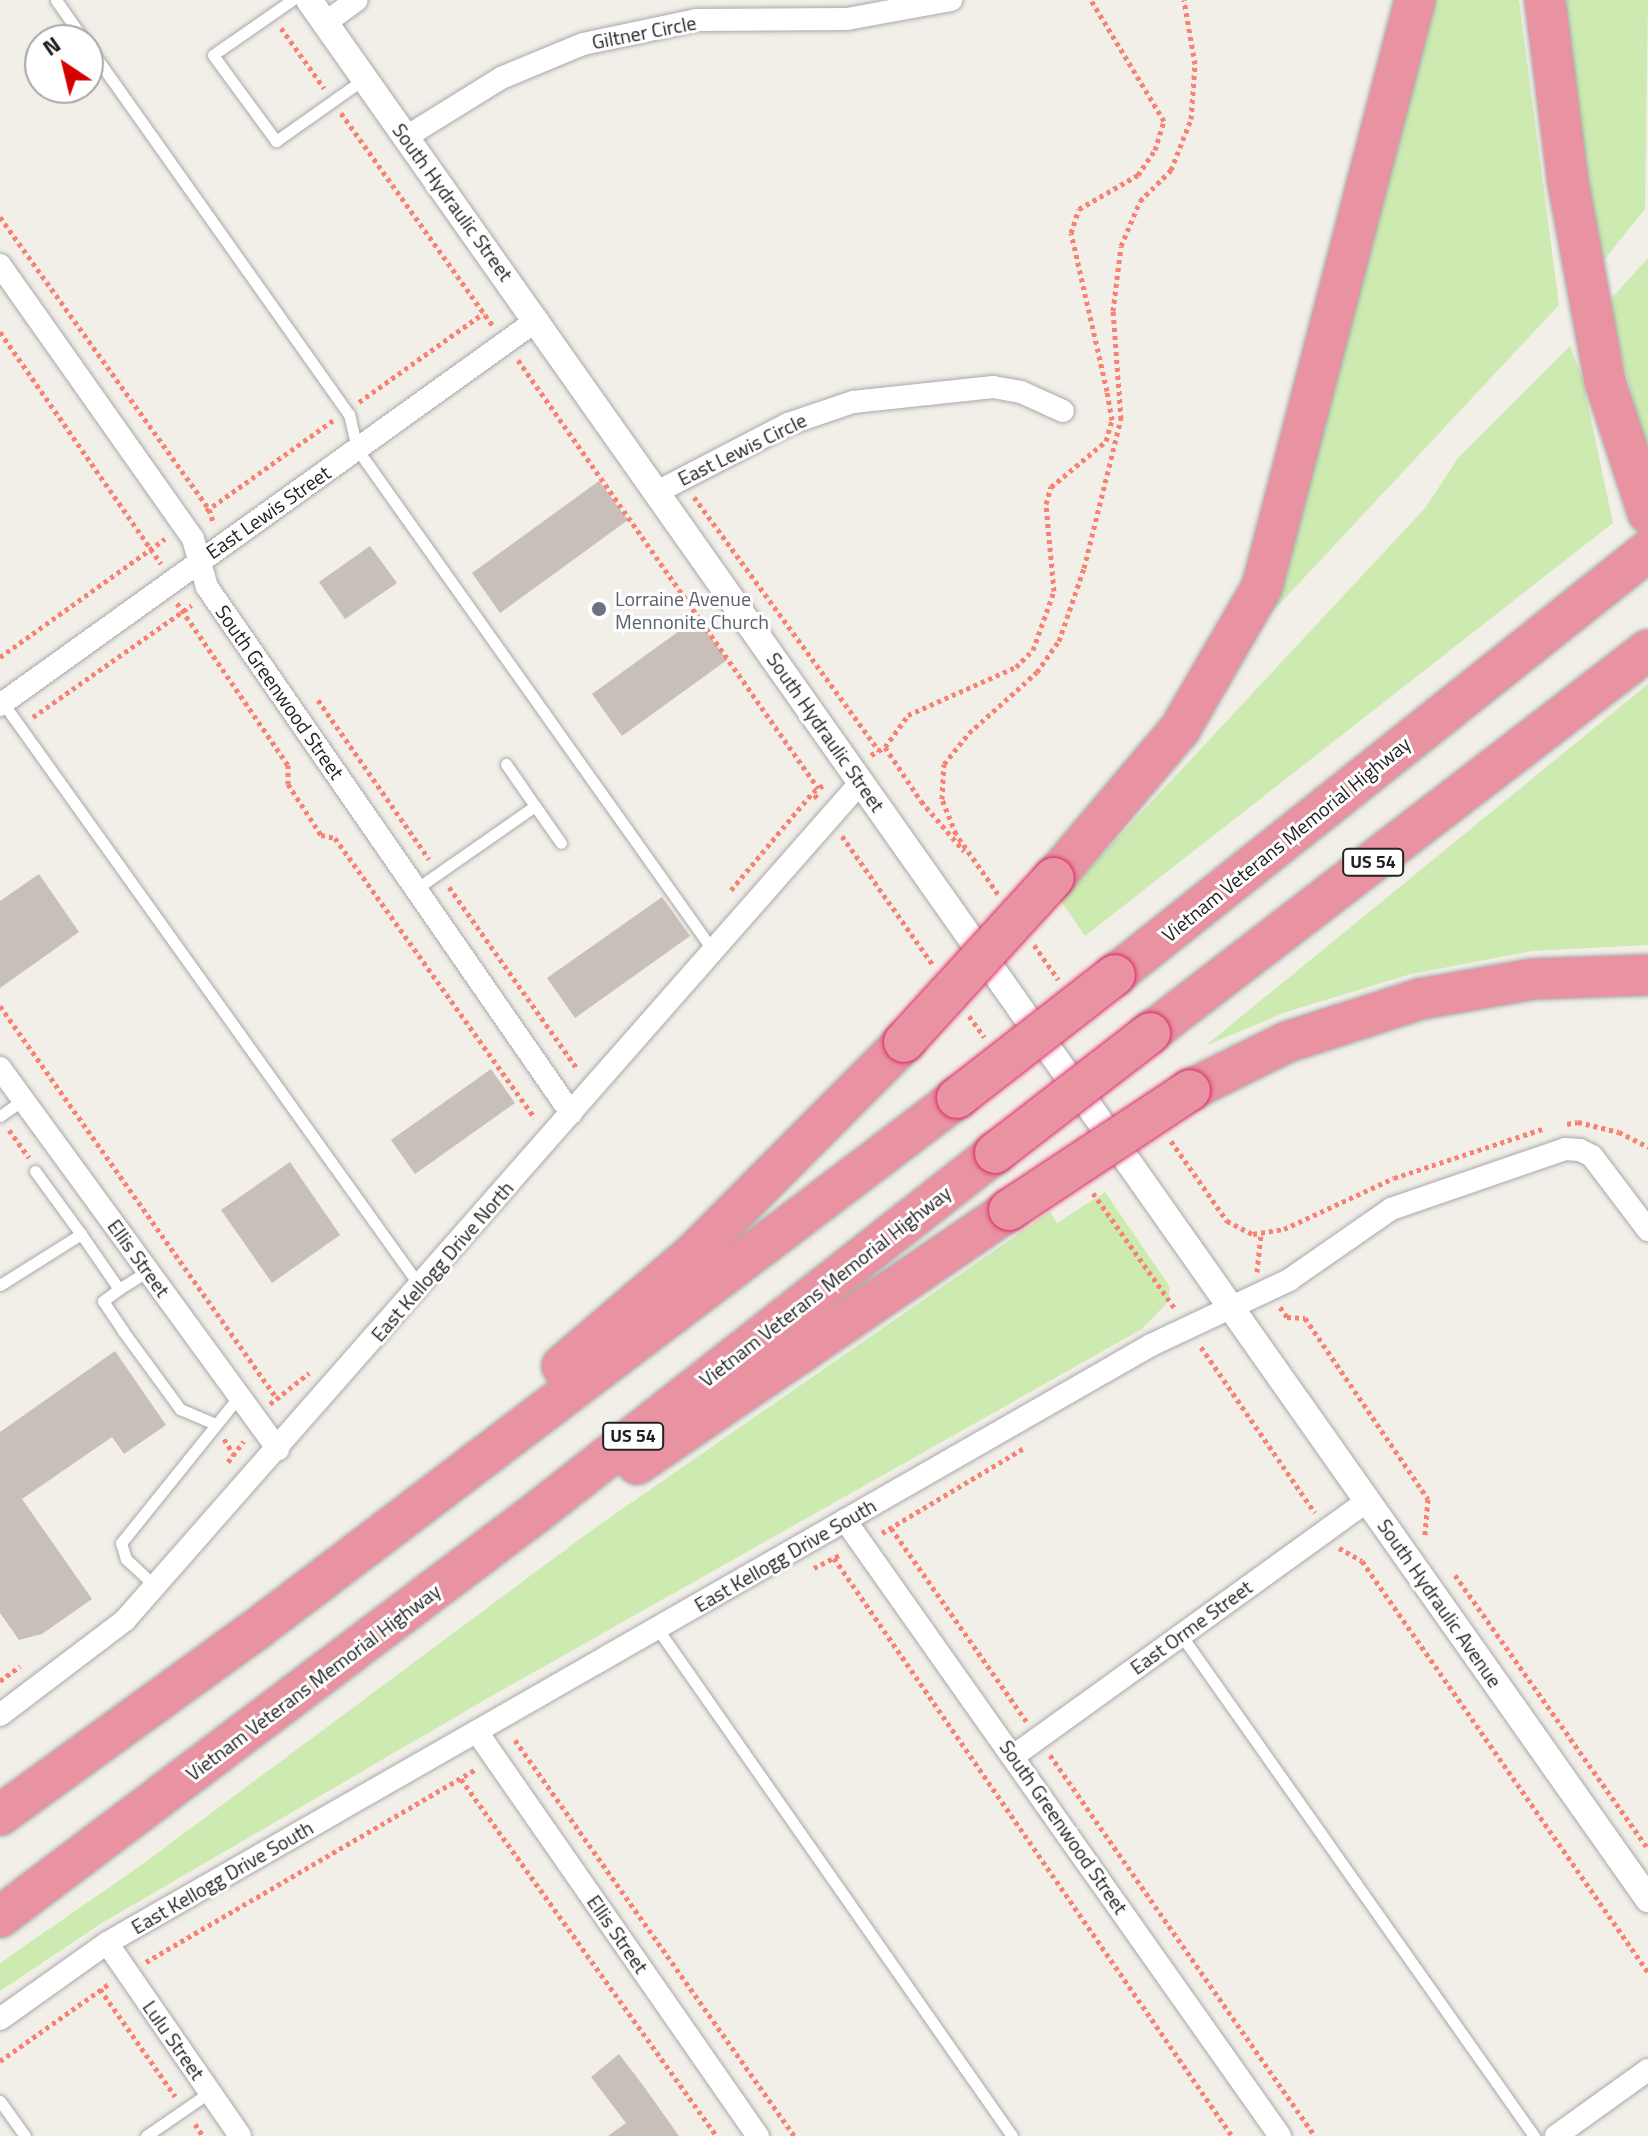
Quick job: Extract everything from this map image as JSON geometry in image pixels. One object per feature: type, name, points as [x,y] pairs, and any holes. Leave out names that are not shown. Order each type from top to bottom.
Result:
[{"type":"highway","points":[[253,1632],[691,1256],[904,1042],[1054,878],[1180,729],[1262,587],[1415,0]]},
{"type":"highway","points":[[1545,0],[1568,182],[1605,382],[1648,513]]},
{"type":"highway","name":"Vietnam Veterans Memorial Highway","points":[[0,1815],[253,1632],[957,1098],[1648,551]]},
{"type":"highway","name":"Vietnam Veterans Memorial Highway","points":[[0,1917],[268,1717],[1648,650]]},
{"type":"highway","points":[[268,1717],[1009,1210],[1190,1090],[1287,1042],[1420,999],[1533,979],[1648,975]]},
{"type":"street","name":"South Hydraulic Street","points":[[309,0],[1232,1307]]},
{"type":"street","points":[[325,23],[357,0]]},
{"type":"street","name":"Giltner Circle","points":[[406,137],[501,78],[583,44],[697,20],[847,19],[951,0]]},
{"type":"street","name":"South Greenwood Street","points":[[0,265],[184,526],[210,592],[571,1113]]},
{"type":"street","name":"East Lewis Street","points":[[1,704],[537,320]]},
{"type":"street","name":"East Lewis Circle","points":[[657,492],[788,424],[853,402],[993,387],[1021,392],[1063,411]]},
{"type":"street","name":"East Kellogg Drive North","points":[[0,1715],[125,1620],[861,782]]},
{"type":"street","name":"Ellis Street","points":[[0,1068],[278,1449]]},
{"type":"street","name":"East Kellogg Drive South","points":[[0,2019],[107,1943],[1151,1345],[1269,1290],[1391,1209],[1565,1149],[1592,1156],[1648,1230]]},
{"type":"street","name":"South Hydraulic Avenue","points":[[1232,1307],[1648,1899]]},
{"type":"street","name":"East Orme Street","points":[[1015,1755],[1368,1500]]},
{"type":"street","name":"South Greenwood Street","points":[[845,1520],[1015,1755],[1280,2136]]},
{"type":"street","name":"Ellis Street","points":[[477,1732],[758,2136]]},
{"type":"street","name":"Lulu Street","points":[[107,1943],[240,2136]]},
{"type":"street","points":[[1556,2136],[1648,2070]]},
{"type":"lane","points":[[56,0],[73,24]]},
{"type":"lane","points":[[292,0],[213,55],[276,141],[364,79]]},
{"type":"lane","points":[[104,69],[347,411],[355,425],[357,449],[712,949]]},
{"type":"lane","points":[[1,704],[420,1286]]},
{"type":"lane","points":[[506,764],[561,843]]},
{"type":"lane","points":[[416,889],[535,806]]},
{"type":"lane","points":[[0,1116],[23,1100]]},
{"type":"lane","points":[[35,1171],[119,1289]]},
{"type":"lane","points":[[0,1285],[81,1234]]},
{"type":"lane","points":[[148,1271],[103,1301],[180,1409],[213,1423]]},
{"type":"lane","points":[[155,1586],[126,1559],[121,1543],[213,1423],[239,1396]]},
{"type":"lane","points":[[657,1628],[1012,2136]]},
{"type":"lane","points":[[1181,1635],[1534,2136]]},
{"type":"lane","points":[[146,2136],[210,2092]]},
{"type":"lane","points":[[0,2101],[25,2136]]},
{"type":"path","points":[[271,14],[818,788]]},
{"type":"path","points":[[0,217],[209,509],[221,545]]},
{"type":"path","points":[[0,657],[484,313]]},
{"type":"path","points":[[0,332],[154,548],[183,611],[288,765],[288,784],[321,835],[335,838],[535,1118]]},
{"type":"path","points":[[20,727],[210,592]]},
{"type":"path","points":[[312,693],[578,1070]]},
{"type":"path","points":[[885,747],[921,801],[982,871]]},
{"type":"path","points":[[0,1006],[275,1396]]},
{"type":"path","points":[[1261,1233],[1254,1267],[1287,1317],[1305,1318],[1428,1499],[1424,1532],[1433,1545]]},
{"type":"path","points":[[1185,1352],[1199,1344]]},
{"type":"path","points":[[807,1572],[891,1528],[1038,1440]]},
{"type":"path","points":[[891,1528],[1315,2136]]},
{"type":"path","points":[[834,1558],[1232,2136]]},
{"type":"path","points":[[1451,1570],[1648,1849]]},
{"type":"path","points":[[0,2061],[100,1989],[461,1779],[525,1733]]},
{"type":"path","points":[[515,1740],[794,2136]]},
{"type":"path","points":[[461,1779],[717,2136]]},
{"type":"path","points":[[100,1989],[203,2136]]},
{"type":"green space","points":[[1426,0],[1519,0],[1559,305],[1273,611],[1263,604]]},
{"type":"green space","points":[[1553,0],[1648,0],[1645,209],[1600,265]]},
{"type":"green space","points":[[1648,258],[1648,457],[1608,302]]},
{"type":"green space","points":[[1570,346],[1582,377],[1613,523],[1085,936],[1060,900],[1426,507],[1458,458]]},
{"type":"green space","points":[[1648,684],[1648,945],[1532,951],[1411,974],[1286,1012],[1205,1046]]},
{"type":"green space","points":[[1105,1192],[1170,1287],[1168,1302],[1142,1329],[488,1698],[102,1923],[0,1991],[0,1963],[140,1866],[592,1530],[1050,1212],[1057,1223]]},
{"type":"building","points":[[599,481],[628,520],[500,613],[472,573]]},
{"type":"building","points":[[370,546],[397,583],[345,619],[319,582]]},
{"type":"building","points":[[697,618],[727,660],[622,736],[592,694]]},
{"type":"building","points":[[39,874],[79,932],[0,988],[0,901]]},
{"type":"building","points":[[662,897],[690,936],[575,1018],[547,978]]},
{"type":"building","points":[[491,1069],[515,1103],[415,1174],[391,1140]]},
{"type":"building","points":[[290,1162],[340,1235],[272,1283],[221,1210]]},
{"type":"building","points":[[115,1351],[166,1425],[124,1454],[112,1437],[22,1499],[92,1599],[42,1634],[19,1640],[0,1613],[0,1432]]},
{"type":"building","points":[[619,2054],[679,2136],[608,2136],[626,2123],[591,2077]]},
{"type":"place","name":"Lorraine Avenue Mennonite Church","points":[[599,609]]}]
